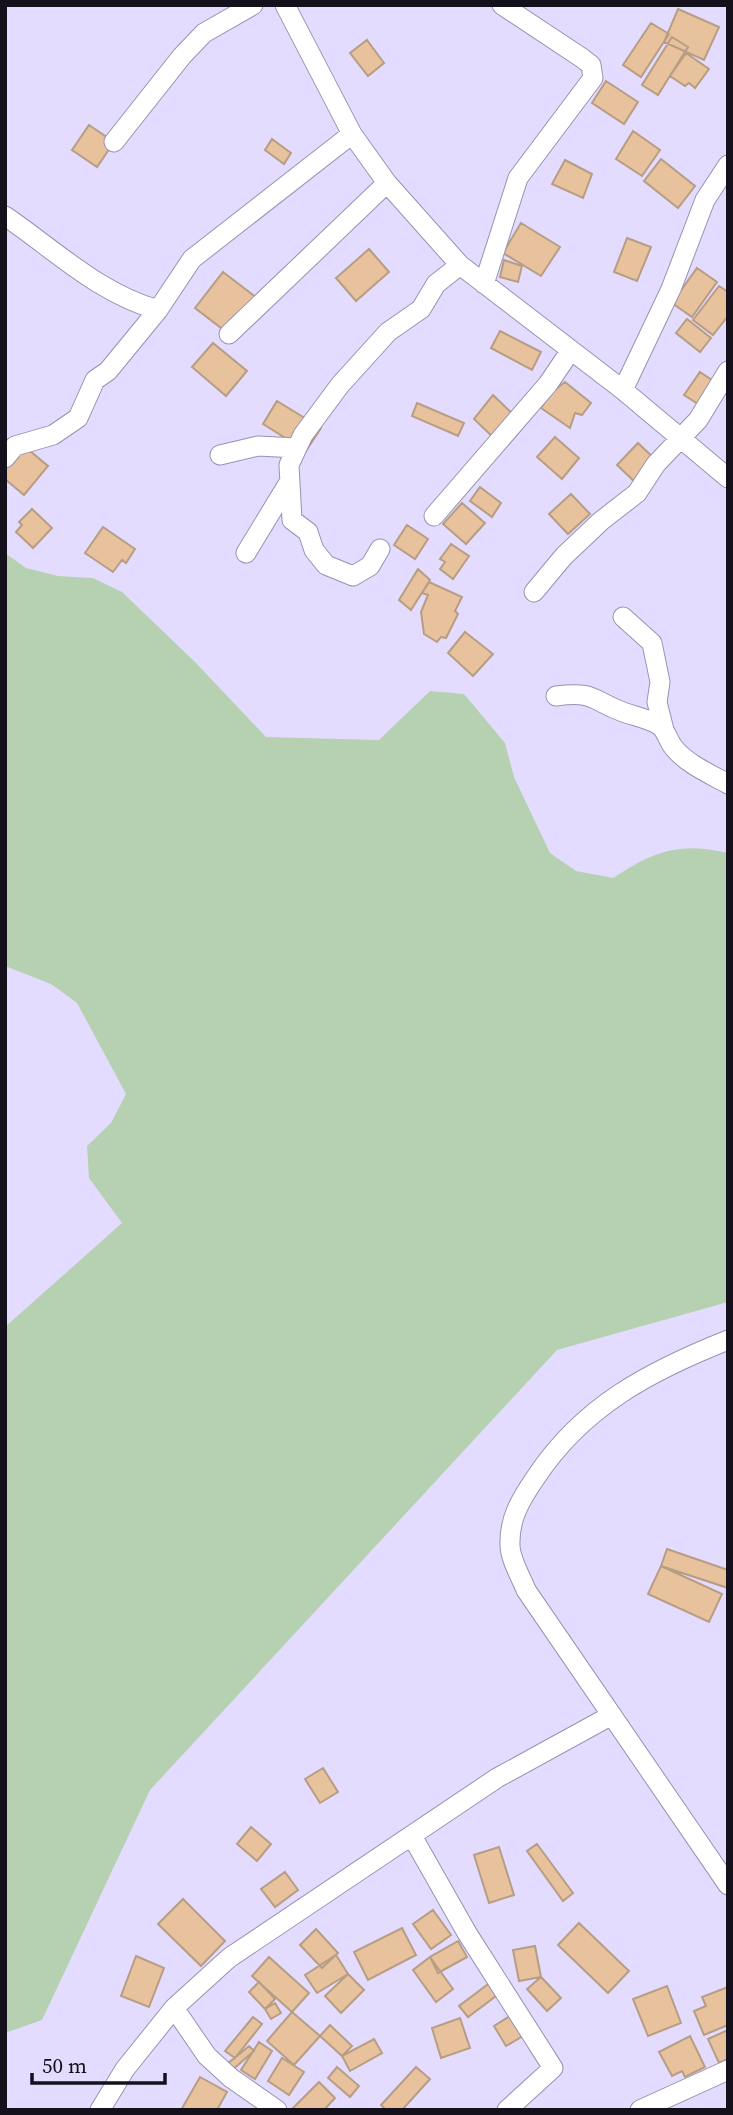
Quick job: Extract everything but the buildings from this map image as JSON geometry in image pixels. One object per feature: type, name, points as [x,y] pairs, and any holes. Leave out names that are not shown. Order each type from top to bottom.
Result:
[{"type":"street","points":[[114,142],[182,56],[204,33],[253,5]]},
{"type":"street","points":[[285,5],[352,134],[387,183],[460,265],[623,390],[728,478]]},
{"type":"street","points":[[484,284],[517,178],[593,78],[591,65],[502,5]]},
{"type":"street","points":[[5,458],[16,446],[53,435],[78,418],[96,380],[108,371],[158,310],[192,259],[352,134]]},
{"type":"street","points":[[623,390],[671,289],[705,200],[728,165]]},
{"type":"street","points":[[229,334],[387,183]]},
{"type":"street","points":[[5,216],[38,238],[76,271],[128,302],[158,310]]},
{"type":"street","points":[[380,549],[370,566],[354,576],[326,565],[314,550],[308,532],[292,520],[289,465],[297,448],[340,385],[388,332],[421,309],[436,284],[460,265]]},
{"type":"street","points":[[434,516],[548,384],[571,350]]},
{"type":"street","points":[[534,592],[564,556],[601,520],[637,493],[656,464],[698,419],[728,372]]},
{"type":"street","points":[[220,455],[258,446],[297,448]]},
{"type":"street","points":[[246,554],[288,484]]},
{"type":"street","points":[[623,617],[652,643],[660,682],[657,702],[664,730],[673,747],[728,785]]},
{"type":"street","points":[[556,696],[595,696],[664,730]]},
{"type":"street","points":[[728,1340],[677,1360],[618,1392],[556,1447],[514,1510],[509,1547],[526,1590],[728,1885]]},
{"type":"street","points":[[100,2110],[125,2069],[174,2008],[229,1958],[497,1778],[612,1715]]},
{"type":"street","points":[[412,1836],[467,1933],[553,2068],[507,2110]]},
{"type":"street","points":[[174,2008],[207,2056],[232,2078],[277,2110]]},
{"type":"street","points":[[640,2110],[728,2070]]},
{"type":"green space","points":[[5,553],[26,568],[58,576],[93,578],[122,592],[195,662],[266,737],[379,740],[430,691],[464,694],[505,743],[514,777],[550,853],[576,871],[613,878],[641,861],[667,851],[695,848],[728,853],[728,1302],[557,1350],[150,1790],[42,2020],[5,2033],[5,1327],[122,1223],[89,1178],[87,1146],[111,1123],[126,1094],[77,1003],[51,984],[5,966]]}]
